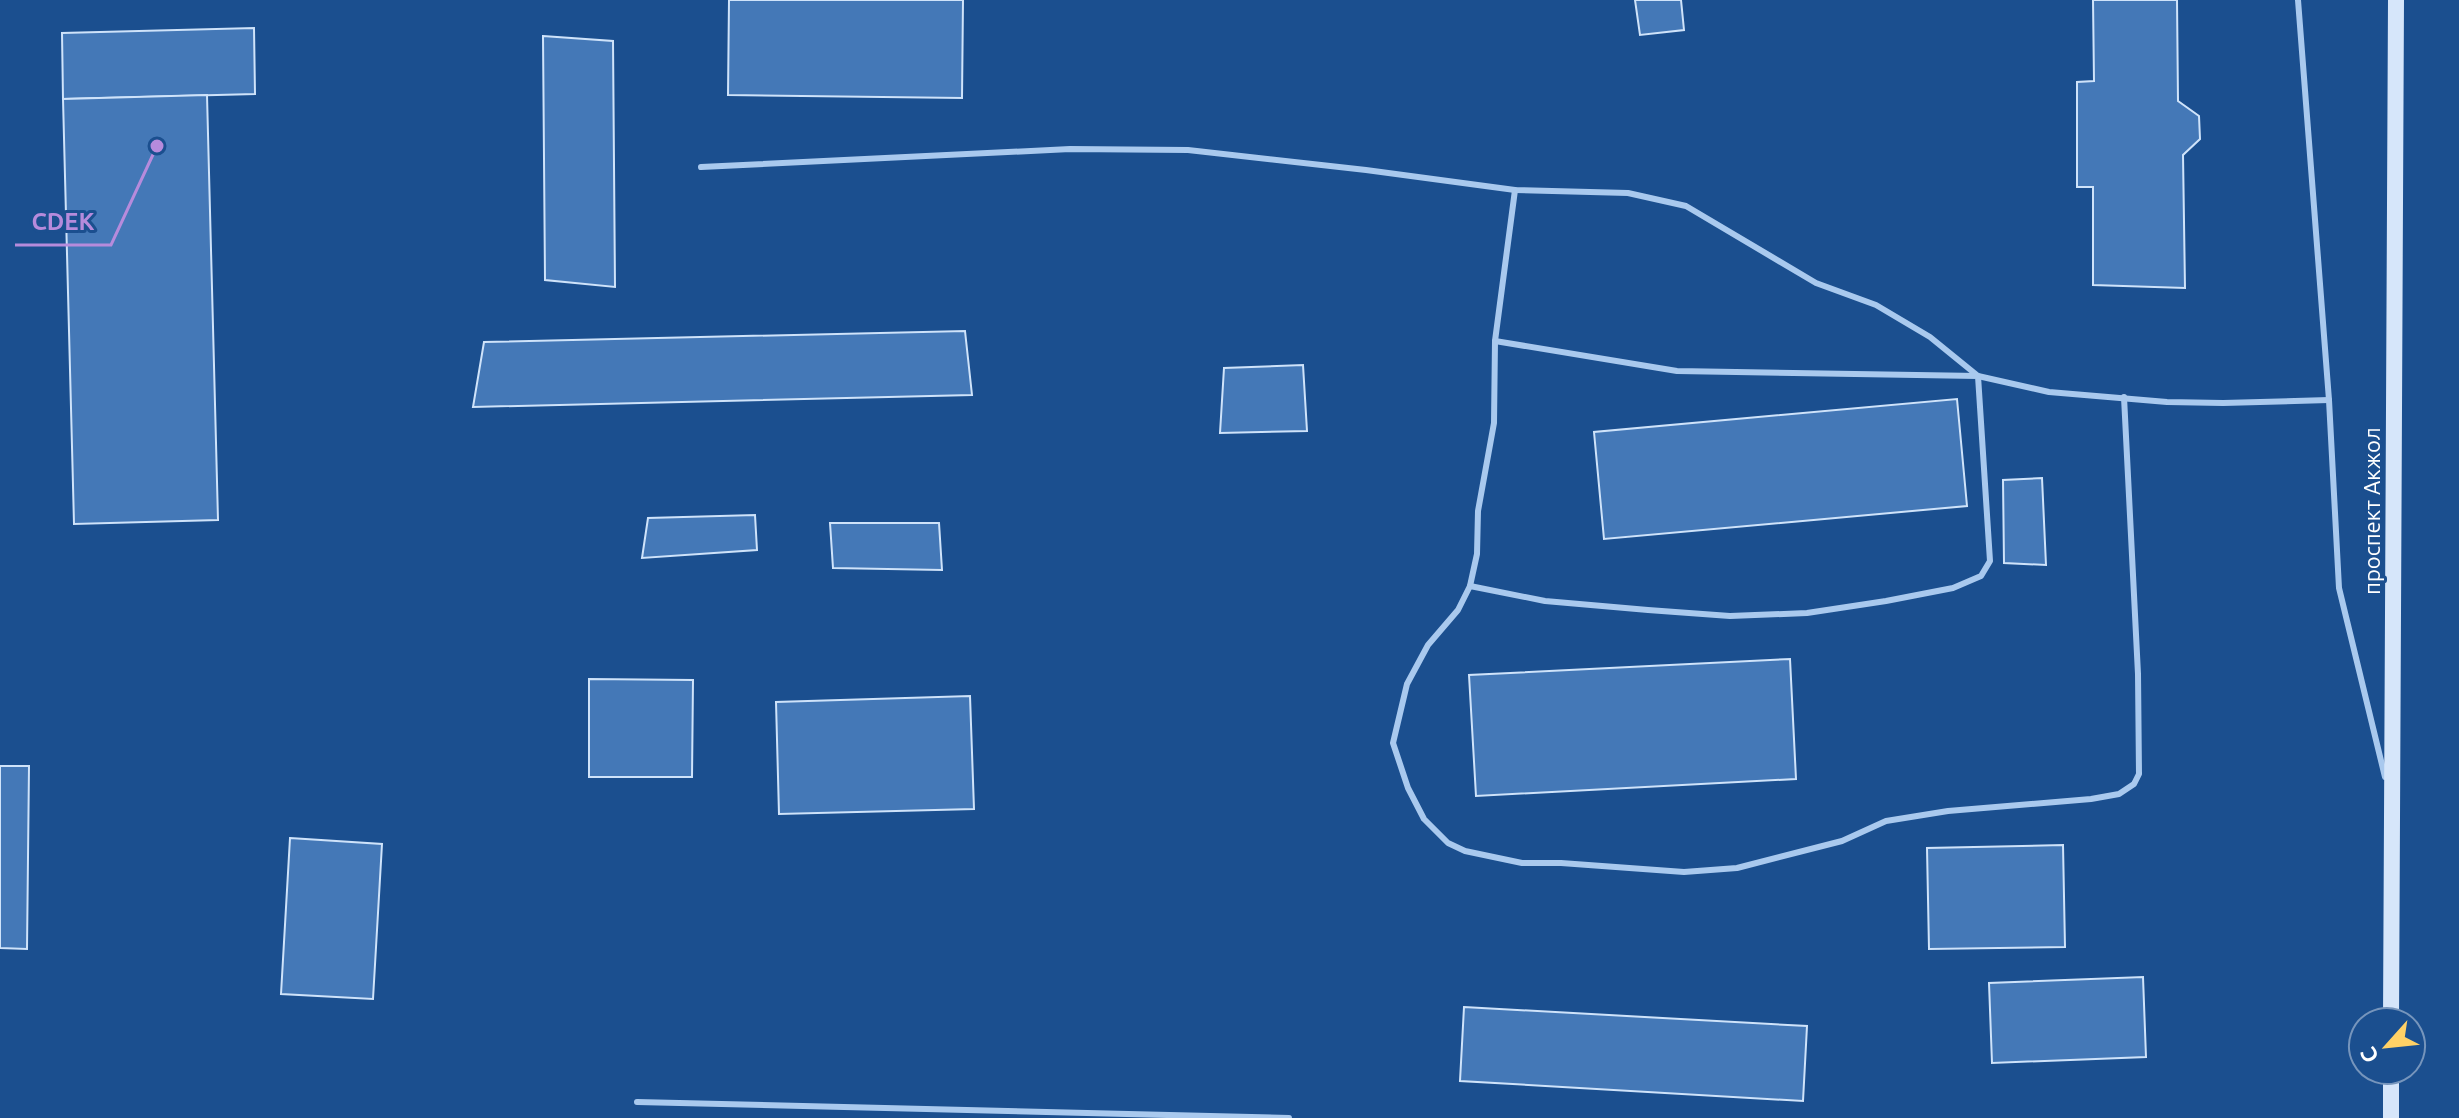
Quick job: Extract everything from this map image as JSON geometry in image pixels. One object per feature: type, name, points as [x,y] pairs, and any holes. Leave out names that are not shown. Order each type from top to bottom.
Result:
[{"type":"main road","name":"проспект Акжол","points":[[2391,1006],[2396,0]]},
{"type":"main road","points":[[2391,1086],[2391,1118]]},
{"type":"lane","points":[[2298,0],[2329,400],[2339,588],[2392,807]]},
{"type":"lane","points":[[701,167],[1070,149],[1188,150],[1515,190],[1628,193],[1686,206],[1816,283],[1876,305],[1930,337],[1978,376],[1990,561],[1981,576],[1953,588],[1807,613],[1730,616],[1545,601],[1470,586]]},
{"type":"lane","points":[[1515,190],[1495,341],[1494,423],[1478,511],[1477,554],[1470,586],[1458,610],[1428,645],[1407,684],[1393,743],[1408,788],[1424,819],[1448,843],[1465,851],[1522,863],[1684,872],[1737,868],[1842,841],[1886,821],[1948,811],[2091,799],[2119,794],[2134,784],[2139,774],[2138,674],[2124,397]]},
{"type":"lane","points":[[1495,341],[1677,371],[1978,376],[2049,392],[2167,402],[2329,400]]},
{"type":"lane","points":[[637,1102],[1289,1118]]},
{"type":"building","points":[[729,0],[963,0],[962,98],[728,95]]},
{"type":"building","points":[[1635,0],[1681,0],[1684,30],[1640,35]]},
{"type":"building","points":[[2093,0],[2177,0],[2178,101],[2199,116],[2200,139],[2183,155],[2185,288],[2093,285],[2093,187],[2077,187],[2077,82],[2094,81]]},
{"type":"building","points":[[254,28],[255,94],[63,99],[62,33]]},
{"type":"building","points":[[543,36],[613,41],[615,287],[545,280]]},
{"type":"building","points":[[207,95],[218,520],[74,524],[63,99]]},
{"type":"building","points":[[965,331],[972,395],[473,407],[484,342]]},
{"type":"building","points":[[1303,365],[1307,431],[1220,433],[1224,368]]},
{"type":"building","points":[[1957,399],[1967,506],[1604,539],[1594,432]]},
{"type":"building","points":[[2042,478],[2046,565],[2004,563],[2003,480]]},
{"type":"building","points":[[755,515],[757,550],[642,558],[648,518]]},
{"type":"building","points":[[830,523],[939,523],[942,570],[833,568]]},
{"type":"building","points":[[1790,659],[1796,779],[1476,796],[1469,675]]},
{"type":"building","points":[[589,679],[693,680],[692,777],[589,777]]},
{"type":"building","points":[[970,696],[974,809],[779,814],[776,702]]},
{"type":"building","points":[[0,766],[29,766],[27,949],[0,948]]},
{"type":"building","points":[[290,838],[382,844],[373,999],[281,994]]},
{"type":"building","points":[[2063,845],[2065,947],[1929,949],[1927,848]]},
{"type":"building","points":[[2143,977],[2146,1057],[1992,1063],[1989,983]]},
{"type":"building","points":[[1464,1007],[1807,1026],[1803,1101],[1460,1081]]},
{"type":"place","name":"CDEK","points":[[157,146]]}]
